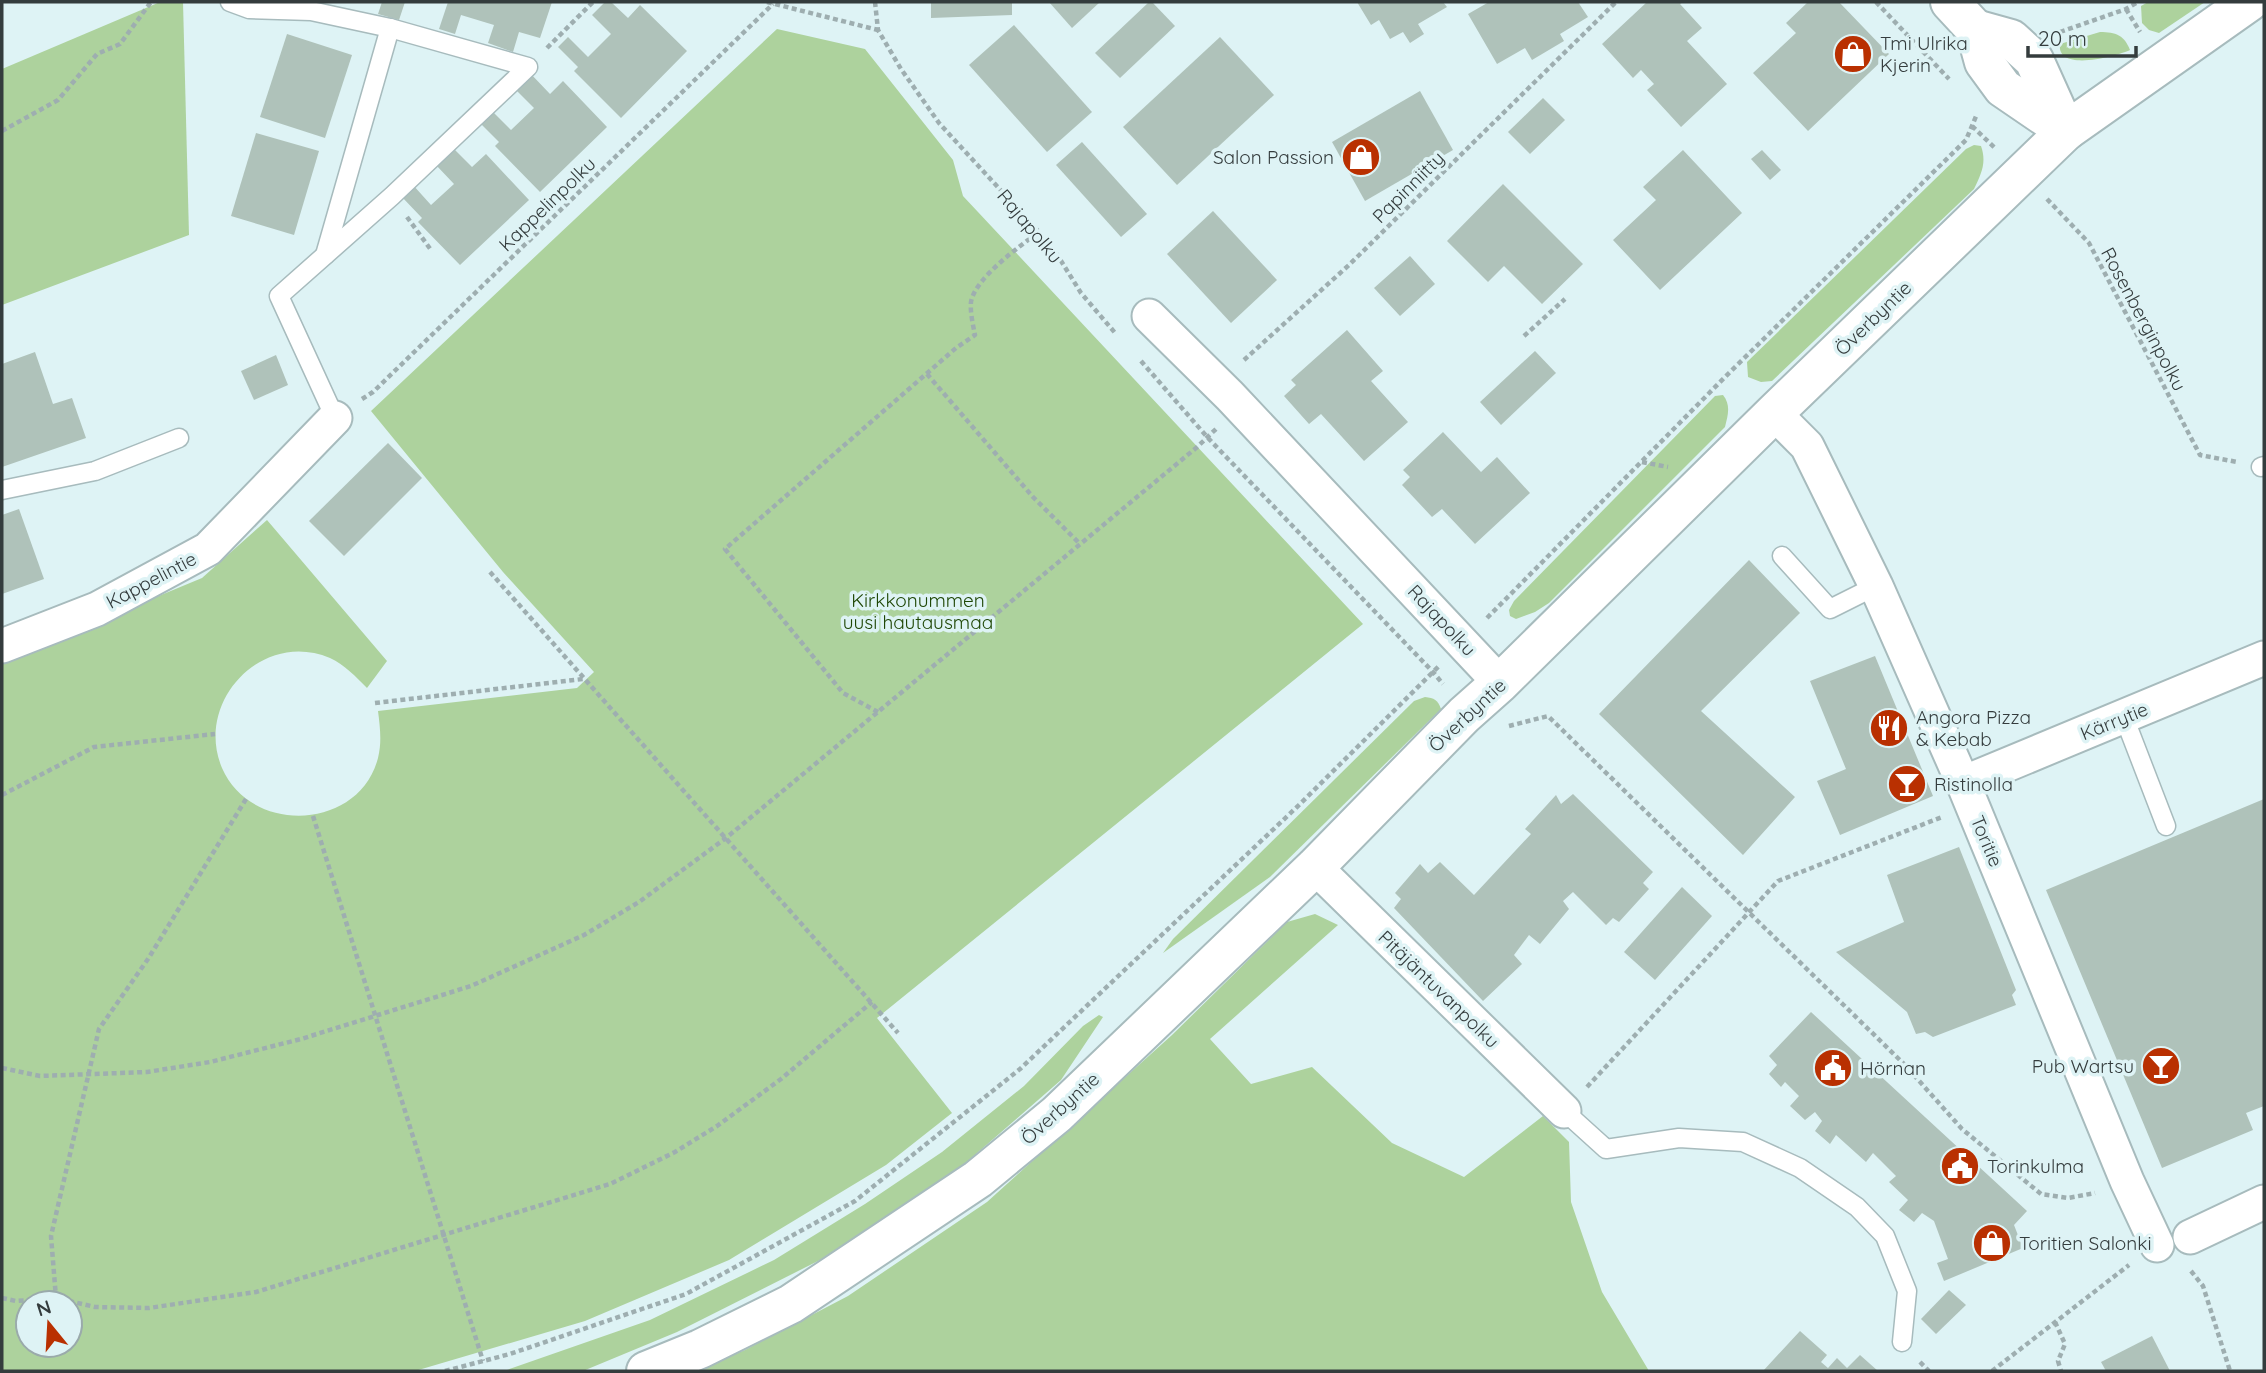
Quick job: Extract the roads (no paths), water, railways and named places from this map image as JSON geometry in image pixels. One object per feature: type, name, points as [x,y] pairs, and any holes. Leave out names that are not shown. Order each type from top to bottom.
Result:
[{"type":"street","name":"Överbyntie","points":[[646,1371],[700,1349],[790,1304],[978,1179],[1057,1114],[1315,867],[1464,715],[1500,684],[1774,413],[2066,131],[2249,2]]},
{"type":"street","points":[[1962,15],[2011,40],[2034,60],[2066,131]]},
{"type":"street","points":[[1962,15],[1984,62],[2003,88],[2066,131]]},
{"type":"street","name":"Rajapolku","points":[[1149,316],[1230,396],[1500,684]]},
{"type":"street","name":"Toritie","points":[[1774,413],[1807,446],[1876,586],[1967,794],[2127,1181],[2157,1245]]},
{"type":"street","name":"Kappelintie","points":[[2,646],[97,609],[208,549],[335,418]]},
{"type":"street","name":"Kärrytie","points":[[1967,794],[2124,717],[2264,659]]},
{"type":"street","name":"Pitäjäntuvanpolku","points":[[1315,867],[1564,1111]]},
{"type":"street","points":[[2190,1237],[2264,1202]]},
{"type":"lane","points":[[230,2],[249,9],[311,11],[390,28],[528,67],[391,196],[279,296],[335,418]]},
{"type":"lane","points":[[325,255],[390,28]]},
{"type":"lane","points":[[2,489],[95,471],[179,438]]},
{"type":"lane","points":[[1782,556],[1830,609],[1876,586]]},
{"type":"lane","points":[[2124,717],[2166,826]]},
{"type":"lane","points":[[1564,1111],[1606,1149],[1679,1138],[1743,1142],[1800,1168],[1857,1207],[1885,1236],[1907,1291],[1902,1342]]},
{"type":"place","name":"Tmi Ulrika Kjerin","points":[[1853,54]]},
{"type":"place","name":"Salon Passion","points":[[1361,157]]},
{"type":"place","name":"Angora Pizza & Kebab","points":[[1889,728]]},
{"type":"place","name":"Ristinolla","points":[[1907,784]]},
{"type":"place","name":"Pub Wartsu","points":[[2161,1066]]},
{"type":"place","name":"Hörnan","points":[[1833,1068]]},
{"type":"place","name":"Torinkulma","points":[[1960,1166]]},
{"type":"place","name":"Toritien Salonki","points":[[1992,1243]]},
{"type":"park label","name":"Kirkkonummen uusi hautausmaa","points":[[918,611]]}]
